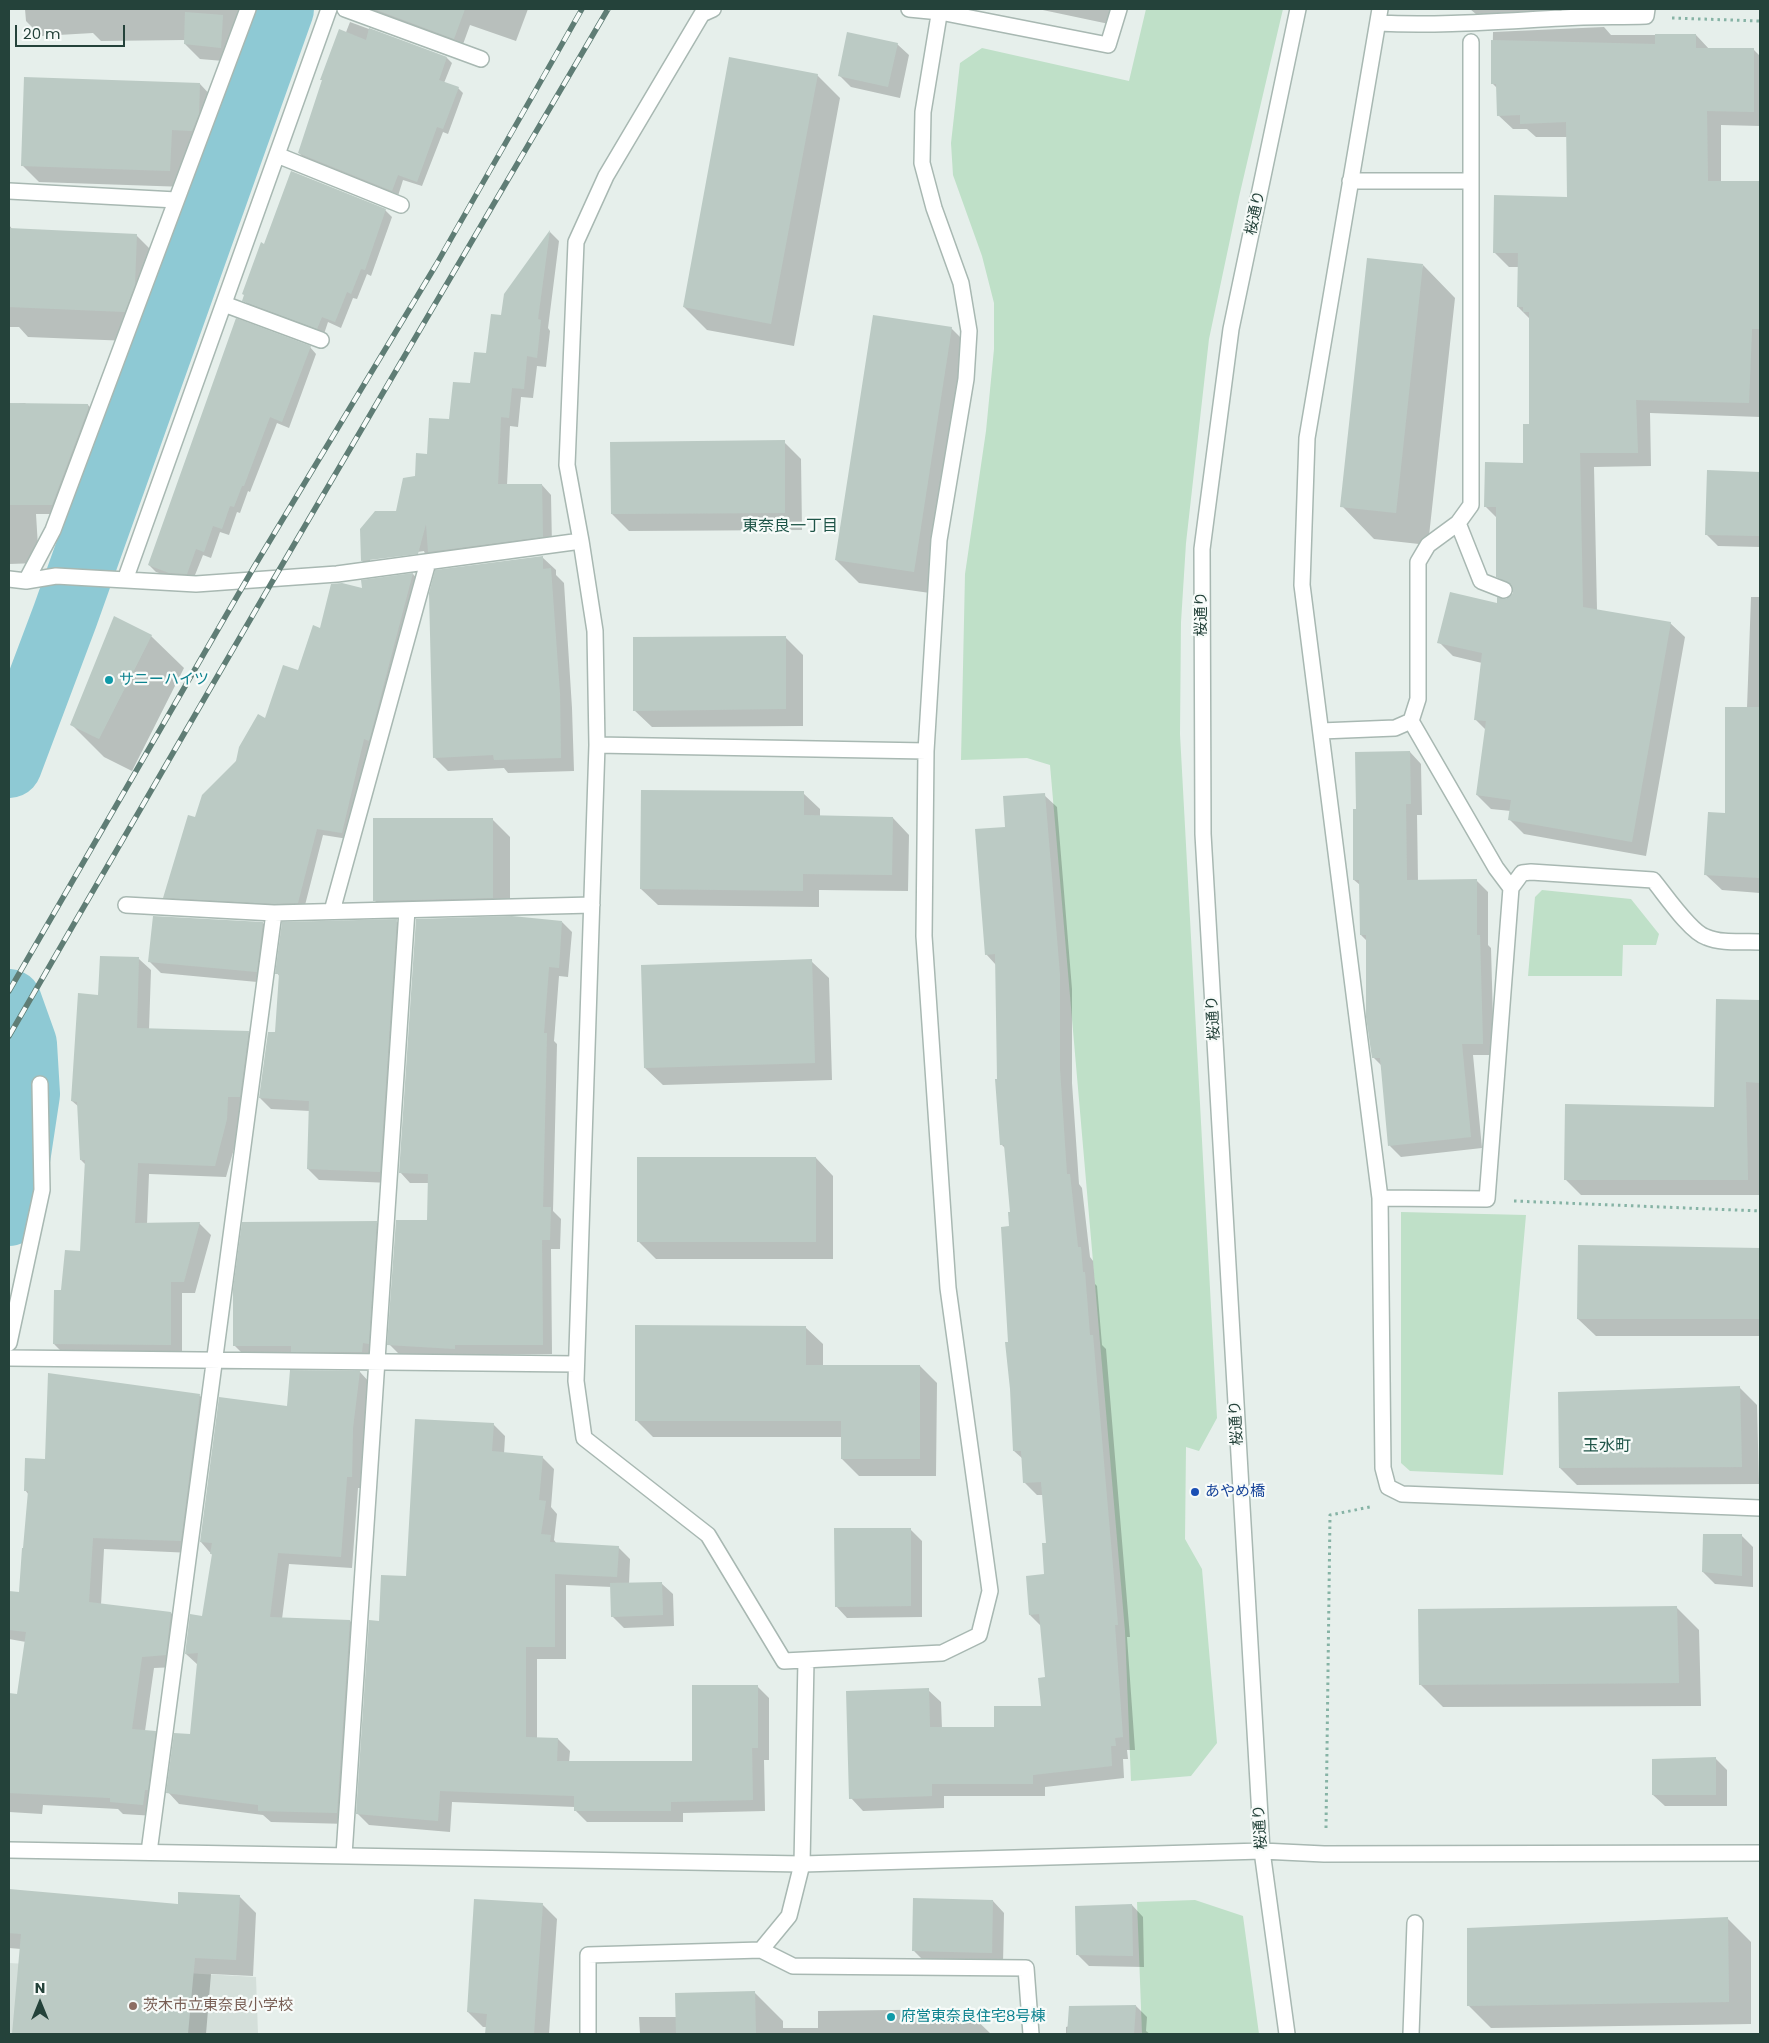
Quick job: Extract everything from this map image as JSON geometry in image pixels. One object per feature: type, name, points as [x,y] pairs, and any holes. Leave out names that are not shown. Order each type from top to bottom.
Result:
[{"type":"street","points":[[26,581],[54,530],[248,9]]},
{"type":"street","points":[[125,580],[329,9]]},
{"type":"street","points":[[345,9],[481,59]]},
{"type":"street","points":[[713,9],[702,14],[606,176],[576,242],[567,466],[582,542],[595,631],[597,745],[576,1381],[584,1438],[708,1535],[784,1661],[942,1653],[979,1635],[990,1592],[948,1288],[924,936],[926,751],[939,540],[966,379],[969,331],[961,283],[934,208],[922,164],[923,112],[940,10]]},
{"type":"street","points":[[909,9],[940,10],[1108,45],[1119,9]]},
{"type":"street","name":"桜通り","points":[[1287,2034],[1262,1851],[1203,834],[1202,549],[1231,329],[1298,9]]},
{"type":"street","points":[[1646,13],[1564,18],[1510,15],[1407,24],[1379,16],[1306,438],[1302,585],[1380,1198],[1383,1468],[1388,1487],[1402,1494],[1760,1508]]},
{"type":"street","points":[[1321,731],[1396,728],[1411,721],[1418,700],[1418,562],[1428,544],[1458,523],[1471,505],[1471,42]]},
{"type":"street","points":[[277,155],[401,204]]},
{"type":"street","points":[[1350,181],[1471,181]]},
{"type":"street","points":[[9,191],[176,200]]},
{"type":"street","points":[[224,304],[321,340]]},
{"type":"street","points":[[1458,523],[1481,581],[1504,590]]},
{"type":"street","points":[[9,579],[26,581],[56,576],[196,584],[337,574],[582,542]]},
{"type":"street","points":[[332,912],[428,562]]},
{"type":"street","points":[[1411,721],[1496,868],[1511,888]]},
{"type":"street","points":[[597,745],[926,751]]},
{"type":"street","points":[[1380,1198],[1487,1199],[1511,888],[1522,874],[1531,872],[1653,880],[1691,926],[1704,937],[1718,940],[1760,942]]},
{"type":"street","points":[[126,905],[274,913],[592,905]]},
{"type":"street","points":[[344,1856],[407,910]]},
{"type":"street","points":[[149,1852],[274,913]]},
{"type":"street","points":[[9,1343],[42,1190],[40,1084]]},
{"type":"street","points":[[9,1358],[576,1364]]},
{"type":"street","points":[[761,1950],[789,1916],[802,1864],[806,1660]]},
{"type":"street","points":[[9,1850],[802,1864],[1262,1851],[1324,1854],[1760,1853]]},
{"type":"street","points":[[1411,2034],[1415,1923]]},
{"type":"street","points":[[588,2034],[588,1955],[761,1950],[793,1966],[1026,1968],[1031,2034]]},
{"type":"path","points":[[1646,13],[1760,22]]},
{"type":"path","points":[[1487,1199],[1760,1212]]},
{"type":"path","points":[[1324,1854],[1327,1815],[1330,1515],[1376,1506]]},
{"type":"shaded area","name":"茨木市立東奈良小学校","points":[[9,1963],[256,1977],[258,2034],[9,2034]]},
{"type":"green space","points":[[1146,9],[1283,9],[1239,197],[1209,339],[1186,543],[1181,622],[1180,734],[1217,1418],[1199,1451],[1186,1447],[1185,1539],[1202,1569],[1217,1743],[1191,1776],[1131,1781],[1125,1631],[1050,765],[1027,758],[961,760],[965,574],[986,431],[994,349],[994,303],[982,256],[953,175],[951,143],[960,63],[982,48],[1129,81]]},
{"type":"green space","points":[[1542,890],[1631,899],[1659,934],[1656,945],[1623,945],[1622,976],[1528,976],[1535,897]]},
{"type":"green space","points":[[1401,1212],[1526,1215],[1503,1475],[1410,1471],[1401,1463]]},
{"type":"green space","points":[[1195,1900],[1243,1916],[1259,2034],[1142,2034],[1137,1902]]},
{"type":"building","points":[[374,9],[465,9],[454,39]]},
{"type":"building","points":[[185,12],[223,15],[221,48],[184,44]]},
{"type":"building","points":[[369,28],[447,57],[439,80],[459,87],[443,129],[437,127],[417,182],[398,175],[392,191],[298,153],[322,80],[320,80],[339,29],[366,40]]},
{"type":"building","points":[[847,32],[898,43],[888,87],[838,76]]},
{"type":"building","points":[[1655,34],[1696,34],[1696,48],[1754,48],[1754,112],[1707,111],[1708,181],[1760,181],[1760,329],[1752,329],[1749,403],[1636,400],[1638,453],[1580,453],[1583,607],[1671,622],[1632,842],[1508,820],[1511,800],[1476,795],[1486,721],[1474,720],[1482,653],[1437,643],[1450,592],[1497,603],[1497,597],[1506,599],[1513,593],[1511,584],[1496,577],[1496,507],[1484,507],[1485,462],[1523,463],[1523,424],[1529,424],[1529,312],[1523,312],[1523,307],[1517,307],[1518,253],[1493,253],[1494,195],[1567,197],[1566,122],[1520,124],[1520,115],[1497,116],[1496,84],[1491,84],[1491,40],[1655,44]]},
{"type":"building","points":[[729,57],[818,74],[771,324],[683,307]]},
{"type":"building","points":[[24,77],[200,83],[199,114],[192,131],[172,130],[170,171],[21,166]]},
{"type":"building","points":[[291,171],[386,209],[365,270],[361,269],[351,294],[347,292],[335,322],[322,317],[317,329],[242,301],[244,295],[242,294],[261,242],[264,244]]},
{"type":"building","points":[[9,228],[137,234],[135,285],[125,312],[9,307]]},
{"type":"building","points":[[550,230],[538,319],[541,320],[537,358],[527,356],[524,389],[512,388],[509,418],[501,417],[498,484],[542,484],[543,537],[428,552],[426,524],[418,554],[361,561],[360,529],[375,511],[396,511],[403,478],[415,476],[416,453],[427,454],[429,418],[449,419],[453,382],[470,383],[474,352],[486,353],[491,314],[501,315],[504,294]]},
{"type":"building","points":[[1367,258],[1423,264],[1396,513],[1340,507]]},
{"type":"building","points":[[873,315],[952,327],[914,572],[835,560]]},
{"type":"building","points":[[236,318],[311,346],[282,422],[270,417],[244,486],[242,486],[234,507],[230,506],[222,529],[213,526],[204,552],[196,549],[187,574],[169,573],[148,565]]},
{"type":"building","points":[[9,403],[88,404],[88,409],[52,505],[9,505]]},
{"type":"building","points":[[785,440],[785,513],[611,514],[610,442]]},
{"type":"building","points":[[1707,470],[1760,472],[1760,536],[1705,535]]},
{"type":"building","points":[[543,556],[543,569],[551,568],[560,694],[561,758],[494,760],[493,755],[433,758],[429,593],[435,570]]},
{"type":"building","points":[[413,573],[369,741],[364,739],[342,833],[317,829],[298,903],[274,904],[163,898],[188,815],[195,817],[202,795],[236,761],[239,747],[258,714],[265,718],[283,665],[298,670],[313,625],[320,628],[331,584],[342,583],[362,588],[361,580]]},
{"type":"building","name":"サニーハイツ","points":[[114,616],[152,635],[99,739],[70,725]]},
{"type":"building","points":[[786,636],[786,709],[633,711],[633,637]]},
{"type":"building","points":[[1725,707],[1760,707],[1760,878],[1704,875],[1708,812],[1725,813]]},
{"type":"building","points":[[1410,751],[1411,804],[1406,804],[1407,880],[1477,879],[1477,935],[1480,935],[1483,1044],[1462,1044],[1471,1137],[1388,1146],[1380,1058],[1372,1058],[1366,1017],[1366,935],[1360,935],[1359,880],[1353,880],[1353,809],[1356,809],[1355,752]]},
{"type":"building","points":[[641,790],[804,791],[804,815],[893,817],[892,875],[803,874],[803,891],[640,889]]},
{"type":"building","points":[[1045,793],[1060,975],[1060,1069],[1067,1174],[1070,1174],[1078,1247],[1081,1247],[1083,1272],[1085,1272],[1090,1335],[1093,1335],[1118,1625],[1115,1625],[1123,1737],[1115,1738],[1116,1746],[1111,1746],[1112,1766],[1033,1775],[1033,1784],[932,1784],[932,1796],[849,1799],[846,1691],[929,1688],[930,1727],[994,1727],[994,1706],[1041,1706],[1038,1678],[1045,1677],[1039,1614],[1029,1615],[1026,1576],[1044,1574],[1042,1543],[1046,1543],[1041,1482],[1023,1483],[1021,1451],[1013,1451],[1010,1389],[1005,1342],[1008,1342],[1001,1227],[1009,1226],[1008,1212],[1010,1212],[1004,1145],[1000,1145],[995,1079],[997,1079],[995,954],[985,955],[975,829],[1005,827],[1003,796]]},
{"type":"building","points":[[373,818],[493,818],[493,898],[373,901]]},
{"type":"building","points":[[153,916],[263,922],[257,972],[148,962]]},
{"type":"building","points":[[512,916],[562,921],[559,968],[549,967],[544,1033],[547,1033],[543,1207],[551,1207],[550,1240],[542,1240],[543,1345],[455,1345],[455,1349],[387,1345],[396,1220],[427,1220],[428,1174],[399,1173],[416,919]]},
{"type":"building","points":[[397,919],[380,1172],[307,1169],[309,1101],[259,1098],[268,1032],[275,1032],[279,974],[275,974],[282,922]]},
{"type":"building","points":[[100,956],[139,957],[137,1028],[249,1031],[240,1097],[228,1097],[227,1119],[215,1166],[138,1163],[135,1223],[200,1222],[184,1282],[171,1282],[171,1345],[53,1344],[54,1290],[61,1290],[65,1250],[80,1251],[85,1160],[80,1160],[77,1102],[71,1101],[78,993],[98,995]]},
{"type":"building","points":[[812,959],[815,1063],[644,1068],[641,965]]},
{"type":"building","points":[[1716,999],[1760,1000],[1760,1083],[1746,1082],[1748,1180],[1564,1180],[1565,1104],[1714,1107]]},
{"type":"building","points":[[637,1157],[816,1157],[816,1242],[637,1242]]},
{"type":"building","points":[[377,1221],[369,1344],[363,1343],[362,1352],[291,1352],[291,1346],[233,1346],[233,1289],[242,1222]]},
{"type":"building","points":[[1578,1245],[1760,1248],[1760,1319],[1577,1319]]},
{"type":"building","points":[[635,1325],[806,1326],[806,1365],[920,1365],[920,1459],[841,1459],[841,1421],[635,1421]]},
{"type":"building","points":[[290,1370],[360,1371],[353,1428],[352,1477],[347,1477],[341,1557],[278,1553],[270,1617],[350,1620],[337,1813],[258,1811],[258,1805],[166,1793],[174,1733],[190,1734],[198,1653],[185,1654],[190,1614],[202,1616],[212,1554],[210,1554],[212,1543],[200,1542],[219,1397],[287,1406]]},
{"type":"building","points":[[48,1373],[200,1394],[181,1541],[93,1538],[89,1602],[171,1612],[166,1655],[142,1657],[132,1729],[156,1731],[148,1790],[145,1790],[143,1805],[110,1802],[110,1798],[9,1793],[9,1693],[17,1694],[26,1632],[9,1630],[9,1591],[19,1592],[28,1491],[24,1491],[25,1458],[45,1459]]},
{"type":"building","points":[[1740,1386],[1742,1467],[1559,1468],[1558,1392]]},
{"type":"building","points":[[415,1419],[494,1423],[492,1451],[543,1456],[539,1500],[546,1501],[541,1534],[551,1535],[550,1542],[619,1546],[617,1577],[555,1574],[555,1647],[526,1647],[526,1737],[558,1738],[557,1761],[692,1761],[692,1685],[758,1685],[758,1748],[752,1748],[753,1800],[671,1802],[671,1811],[574,1811],[574,1796],[440,1791],[438,1821],[356,1814],[369,1620],[379,1621],[381,1575],[406,1576]]},
{"type":"building","points":[[834,1528],[911,1528],[911,1606],[835,1607]]},
{"type":"building","points":[[1703,1534],[1742,1534],[1742,1576],[1702,1572]]},
{"type":"building","points":[[662,1582],[663,1615],[611,1617],[610,1583]]},
{"type":"building","points":[[1677,1606],[1679,1683],[1419,1685],[1418,1609]]},
{"type":"building","points":[[1716,1757],[1716,1795],[1652,1795],[1652,1759]]},
{"type":"building","points":[[9,1889],[178,1904],[178,1892],[240,1895],[236,1960],[195,1958],[188,2034],[12,2034],[21,1934],[9,1933]]},
{"type":"building","points":[[913,1898],[993,1900],[992,1953],[912,1951]]},
{"type":"building","points":[[474,1899],[543,1903],[534,2034],[485,2034],[487,2014],[467,2012]]},
{"type":"building","points":[[1132,1904],[1133,1956],[1076,1955],[1075,1906]]},
{"type":"building","points":[[1728,1917],[1729,2002],[1467,2006],[1467,1928]]},
{"type":"building","points":[[755,1991],[756,2034],[676,2034],[675,1993]]},
{"type":"building","points":[[1136,2005],[1134,2034],[1067,2034],[1069,2006]]},
{"type":"waterway","points":[[9,765],[65,616],[281,9]]},
{"type":"waterway","points":[[9,1002],[24,1044],[27,1094],[9,1213]]},
{"type":"railway","points":[[9,991],[254,567],[436,265],[582,9]]},
{"type":"railway","points":[[9,1036],[265,594],[608,9]]},
{"type":"place","name":"サニーハイツ","points":[[109,680]]},
{"type":"place","name":"あやめ橋","points":[[1195,1492]]},
{"type":"place","name":"茨木市立東奈良小学校","points":[[133,2006]]},
{"type":"place","name":"府営東奈良住宅8号棟","points":[[891,2017]]},
{"type":"district","name":"東奈良一丁目","points":[[790,527]]},
{"type":"district","name":"玉水町","points":[[1607,1447]]}]
